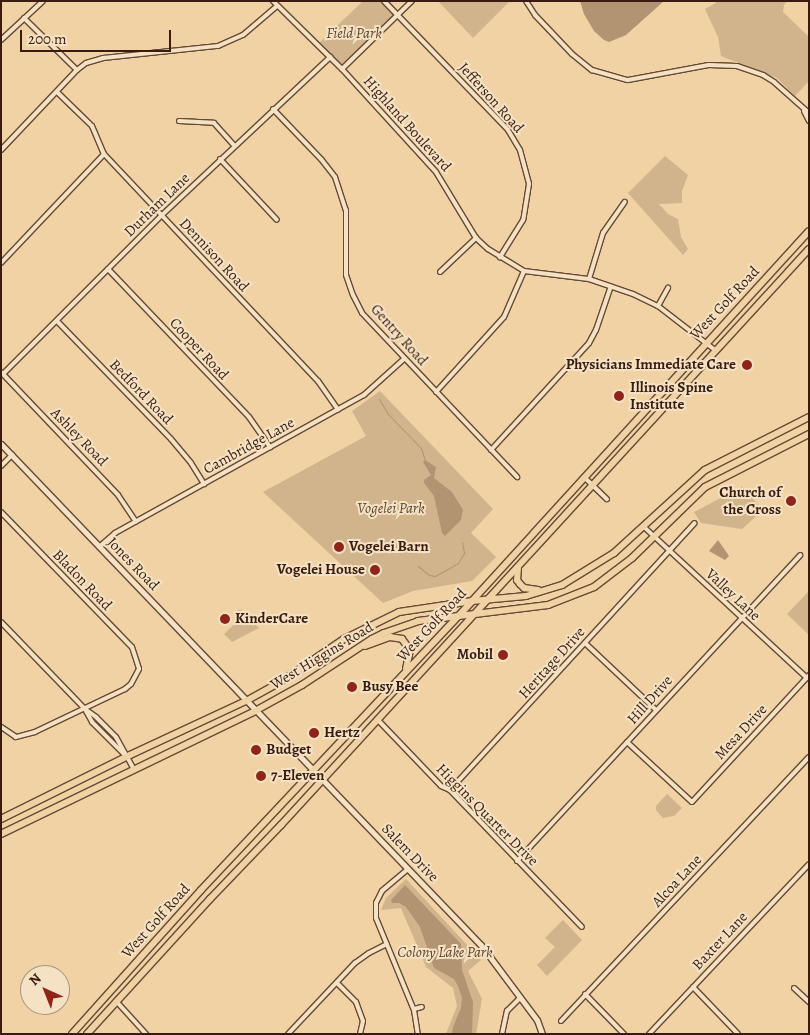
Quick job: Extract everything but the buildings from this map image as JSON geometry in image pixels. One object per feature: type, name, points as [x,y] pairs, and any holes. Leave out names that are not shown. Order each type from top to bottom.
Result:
[{"type":"main road","name":"West Golf Road","points":[[72,1034],[201,890],[315,771],[472,601],[809,231]]},
{"type":"main road","name":"West Golf Road","points":[[87,1034],[475,615],[809,249]]},
{"type":"main road","name":"West Higgins Road","points":[[1,819],[126,757],[246,701],[278,683],[344,639],[391,616],[418,608],[526,596],[562,585],[614,553],[705,470],[809,417]]},
{"type":"main road","name":"West Higgins Road","points":[[1,834],[256,711],[302,685],[372,639],[405,625],[418,621],[548,605],[594,587],[616,572],[705,487],[809,434]]},
{"type":"main road","points":[[518,567],[517,580],[524,588],[533,590],[549,589]]},
{"type":"main road","points":[[356,649],[390,637],[402,639],[407,644],[410,653],[403,674]]},
{"type":"street","points":[[2,38],[42,1]]},
{"type":"street","name":"Highland Boulevard","points":[[273,1],[342,69],[443,180],[476,238],[500,257],[524,271],[589,278],[612,286],[658,306],[716,350]]},
{"type":"street","name":"Jefferson Road","points":[[384,1],[508,130],[520,150],[529,184],[523,220],[500,257]]},
{"type":"street","points":[[342,69],[412,1]]},
{"type":"street","points":[[526,1],[535,15],[572,54],[592,70],[628,80],[709,65],[737,66],[763,75],[774,82],[809,114]]},
{"type":"street","points":[[1,150],[78,70],[92,60],[218,46],[243,35],[277,6]]},
{"type":"street","points":[[24,18],[78,70]]},
{"type":"street","name":"Durham Lane","points":[[2,373],[234,145],[330,57]]},
{"type":"street","name":"Dennison Road","points":[[57,92],[92,126],[104,154],[318,381],[338,410]]},
{"type":"street","points":[[802,107],[809,121]]},
{"type":"street","name":"Gentry Road","points":[[273,108],[321,159],[335,177],[346,210],[346,268],[353,295],[362,313],[517,477]]},
{"type":"street","points":[[178,122],[214,124],[234,145]]},
{"type":"street","points":[[1,263],[104,154]]},
{"type":"street","points":[[220,159],[277,220]]},
{"type":"street","points":[[589,278],[603,233],[625,202]]},
{"type":"street","points":[[440,272],[476,238]]},
{"type":"street","name":"Cooper Road","points":[[108,269],[255,424],[270,447]]},
{"type":"street","points":[[436,392],[504,318],[524,271]]},
{"type":"street","points":[[491,450],[589,343],[596,330],[612,286]]},
{"type":"street","points":[[658,306],[668,288]]},
{"type":"street","name":"Bedford Road","points":[[57,321],[171,439],[191,463],[204,484]]},
{"type":"street","name":"Cambridge Lane","points":[[100,547],[116,533],[370,391],[404,359]]},
{"type":"street","name":"Ashley Road","points":[[2,373],[118,495],[136,522]]},
{"type":"street","name":"Jones Road","points":[[1,444],[246,701]]},
{"type":"street","points":[[1,466],[12,455]]},
{"type":"street","points":[[584,477],[607,499]]},
{"type":"street","name":"Bladon Road","points":[[1,512],[132,647],[138,669],[131,684],[125,689],[85,709]]},
{"type":"street","name":"Heritage Drive","points":[[450,790],[695,523]]},
{"type":"street","name":"Valley Lane","points":[[644,527],[741,618],[808,676]]},
{"type":"street","name":"Hill Drive","points":[[517,861],[800,555]]},
{"type":"street","points":[[1,622],[85,709],[116,737],[134,769]]},
{"type":"street","points":[[586,643],[656,710]]},
{"type":"street","name":"Mesa Drive","points":[[627,742],[692,802],[808,676]]},
{"type":"street","name":"Salem Drive","points":[[246,701],[481,945],[537,1020],[542,1034]]},
{"type":"street","points":[[1,727],[16,737],[35,732],[85,709]]},
{"type":"street","points":[[85,709],[92,722],[126,757]]},
{"type":"street","name":"Higgins Quarter Drive","points":[[377,719],[441,786],[450,790],[582,927]]},
{"type":"street","name":"Alcoa Lane","points":[[561,1021],[809,757]]},
{"type":"street","name":"Baxter Lane","points":[[648,1034],[809,864]]},
{"type":"street","points":[[408,869],[382,891],[376,903],[376,918],[414,1009],[418,1034]]},
{"type":"street","points":[[288,1034],[368,953],[387,944]]},
{"type":"street","points":[[337,983],[356,1002],[363,1021],[360,1034]]},
{"type":"street","points":[[693,987],[738,1034]]},
{"type":"street","points":[[794,988],[809,1002]]},
{"type":"street","points":[[585,994],[624,1034]]},
{"type":"street","points":[[502,1034],[507,1011],[520,998]]},
{"type":"street","points":[[116,1001],[146,1034]]},
{"type":"street","points":[[414,1009],[422,1007]]},
{"type":"green space","name":"Field Park","points":[[363,1],[384,1],[397,15],[342,69],[317,45]]},
{"type":"green space","points":[[438,1],[510,1],[473,38]]},
{"type":"green space","points":[[715,1],[787,1],[783,12],[809,37],[809,81],[795,96],[777,78],[721,56],[718,37],[705,9],[716,3]]},
{"type":"green space","points":[[665,156],[688,175],[682,191],[682,203],[659,204],[668,214],[678,219],[681,237],[688,249],[683,255],[628,193]]},
{"type":"green space","name":"Vogelei Park","points":[[380,391],[493,509],[471,533],[496,557],[472,581],[413,591],[383,603],[263,492],[366,436],[352,411]]},
{"type":"green space","points":[[742,487],[763,510],[742,529],[701,523],[694,512]]},
{"type":"green space","points":[[809,591],[809,635],[787,614]]},
{"type":"green space","points":[[240,609],[259,628],[232,642],[224,634],[240,619],[235,614]]},
{"type":"green space","points":[[667,794],[682,808],[674,816],[663,818],[656,810],[656,806]]},
{"type":"green space","name":"Colony Lake Park","points":[[406,879],[481,960],[468,971],[482,999],[476,1034],[446,1034],[457,1006],[453,988],[426,967],[401,908],[381,910],[386,898]]},
{"type":"green space","points":[[563,920],[582,940],[547,976],[537,965],[555,947],[545,938]]},
{"type":"shaded area","points":[[580,1],[664,1],[626,35],[609,42],[594,31],[584,14]]},
{"type":"shaded area","points":[[425,460],[436,467],[434,478],[452,492],[463,510],[461,520],[445,536],[442,533],[434,496],[424,483],[424,480],[431,475],[423,462]]},
{"type":"shaded area","points":[[718,540],[729,556],[725,560],[709,551]]},
{"type":"shaded area","points":[[405,885],[461,944],[462,970],[473,1002],[472,1034],[452,1034],[461,1008],[462,998],[458,986],[454,979],[434,968],[420,927],[406,907],[399,903],[392,903],[391,900]]},
{"type":"waterway","points":[[379,399],[388,414],[421,448],[425,460]]},
{"type":"waterway","points":[[418,566],[429,575],[435,576],[458,563],[464,553],[462,542]]},
{"type":"place","name":"Physicians Immediate Care","points":[[747,365]]},
{"type":"place","name":"Illinois Spine Institute","points":[[619,396]]},
{"type":"place","name":"Church of the Cross","points":[[791,501]]},
{"type":"place","name":"Vogelei Barn","points":[[339,547]]},
{"type":"place","name":"Vogelei House","points":[[375,570]]},
{"type":"place","name":"KinderCare","points":[[225,619]]},
{"type":"place","name":"Mobil","points":[[503,655]]},
{"type":"place","name":"Busy Bee","points":[[352,687]]},
{"type":"place","name":"Hertz","points":[[314,733]]},
{"type":"place","name":"Budget","points":[[256,750]]},
{"type":"place","name":"7-Eleven","points":[[261,776]]}]
